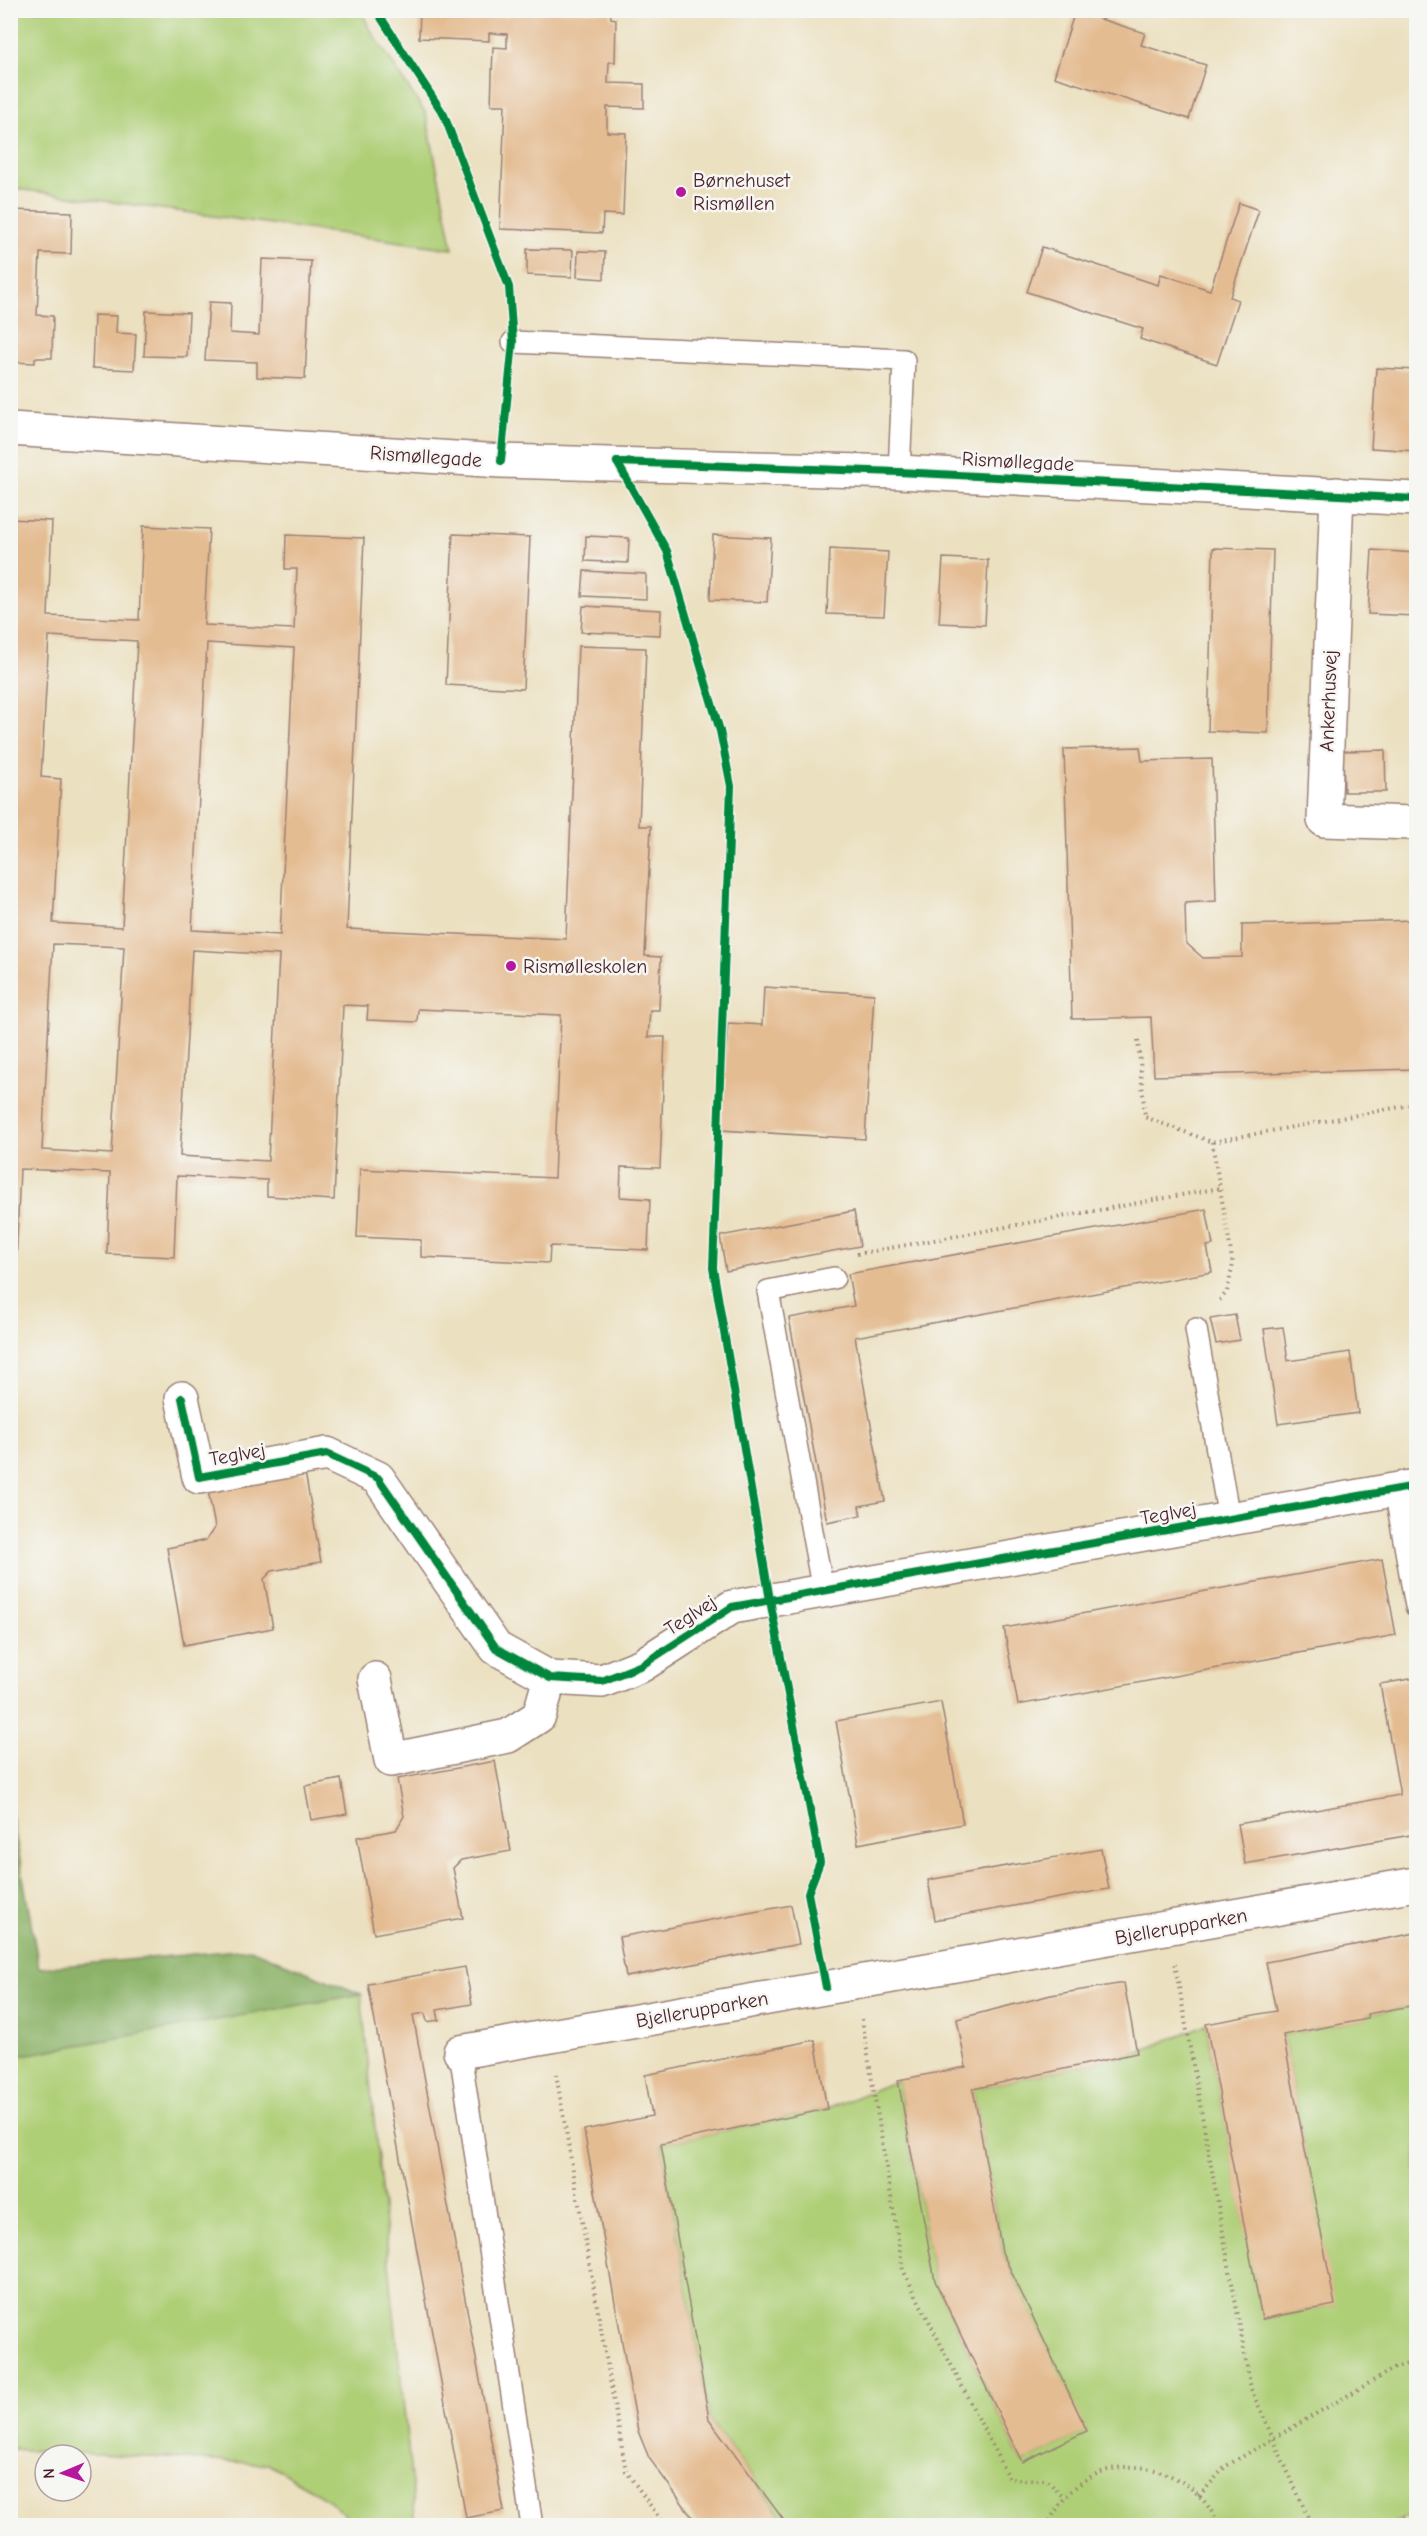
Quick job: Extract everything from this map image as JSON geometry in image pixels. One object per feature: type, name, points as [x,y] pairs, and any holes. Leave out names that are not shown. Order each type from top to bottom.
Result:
[{"type":"street","name":"Rismøllegade","points":[[10,429],[501,461],[899,472],[1416,499]]},
{"type":"street","name":"Ankerhusvej","points":[[1337,494],[1324,820],[1412,824]]},
{"type":"street","name":"Teglvej","points":[[182,1398],[199,1477],[327,1454],[378,1478],[496,1648],[550,1678],[602,1681],[642,1665],[732,1606],[1406,1488]]},
{"type":"street","points":[[375,1679],[391,1760],[508,1736],[539,1716],[550,1678]]},
{"type":"street","name":"Bjellerupparken","points":[[460,2052],[1416,1884]]},
{"type":"lane","points":[[513,342],[904,360],[899,472]]},
{"type":"lane","points":[[823,1591],[768,1291],[834,1278]]},
{"type":"lane","points":[[1196,1329],[1229,1519]]},
{"type":"lane","points":[[1406,1488],[1416,1606]]},
{"type":"lane","name":"Bjellerupparken","points":[[460,2052],[532,2526]]},
{"type":"path","points":[[1138,1040],[1145,1117],[1212,1142],[1416,1104]]},
{"type":"path","points":[[1196,1329],[1227,1292],[1233,1264],[1212,1142]]},
{"type":"path","points":[[834,1278],[852,1255],[1220,1188]]},
{"type":"path","points":[[1169,1928],[1251,2389],[1312,2526]]},
{"type":"path","points":[[855,1982],[903,2270],[1009,2479],[1047,2480],[1064,2498]]},
{"type":"path","points":[[549,2036],[626,2471],[665,2526]]},
{"type":"path","points":[[1199,2496],[1226,2466],[1395,2368],[1416,2361]]},
{"type":"path","points":[[1047,2526],[1064,2498],[1082,2482],[1109,2470],[1139,2466],[1169,2473],[1194,2489],[1214,2512],[1219,2526]]},
{"type":"path","points":[[1389,2526],[1416,2512]]},
{"type":"green space","points":[[11,10],[362,11],[368,26],[426,114],[453,249],[11,188]]},
{"type":"green space","points":[[10,1804],[39,1968],[250,1949],[361,1994],[11,2057]]},
{"type":"green space","points":[[361,1994],[416,2525],[356,2525],[329,2500],[268,2464],[93,2454],[93,2443],[33,2443],[33,2450],[11,2449],[10,2057]]},
{"type":"green space","points":[[1416,2005],[1416,2512],[1389,2526],[788,2525],[709,2419],[661,2144],[827,2109],[898,2080],[935,2281],[1022,2462],[1086,2431],[1002,2252],[973,2089],[1137,2053],[1206,2024],[1263,2319],[1334,2305],[1283,2035],[1367,2019],[1367,2014]]},
{"type":"building","points":[[420,10],[490,10],[490,16],[508,17],[508,10],[610,12],[611,18],[616,19],[615,62],[609,62],[608,83],[644,84],[644,108],[607,107],[607,132],[626,133],[623,215],[603,214],[602,233],[500,229],[505,105],[491,105],[493,47],[507,48],[507,34],[489,33],[489,41],[419,38]]},
{"type":"building","points":[[1075,11],[1145,33],[1141,45],[1206,65],[1189,119],[1054,77]]},
{"type":"building","points":[[1239,203],[1259,210],[1230,297],[1238,300],[1217,364],[1140,339],[1143,329],[1027,292],[1042,247],[1158,285],[1161,274],[1210,290]]},
{"type":"building","points":[[10,210],[72,212],[71,254],[40,253],[37,315],[53,316],[52,358],[35,358],[35,363],[10,362]]},
{"type":"building","points":[[527,249],[573,250],[572,277],[527,275]]},
{"type":"building","points":[[578,251],[605,252],[604,279],[577,277]]},
{"type":"building","points":[[262,259],[311,261],[305,379],[257,377],[257,362],[205,360],[209,302],[231,303],[230,333],[259,335]]},
{"type":"building","points":[[146,311],[189,313],[187,357],[144,356]]},
{"type":"building","points":[[94,315],[117,316],[116,333],[136,334],[134,370],[92,368]]},
{"type":"building","points":[[1376,368],[1416,370],[1416,451],[1371,448]]},
{"type":"building","points":[[10,519],[52,521],[48,616],[139,620],[143,526],[209,529],[204,625],[294,629],[297,569],[285,569],[286,535],[364,538],[347,929],[566,939],[578,646],[646,648],[639,826],[651,826],[645,956],[661,957],[659,1010],[650,1010],[648,1037],[665,1037],[660,1168],[621,1167],[620,1197],[650,1199],[648,1250],[550,1246],[549,1263],[421,1257],[421,1240],[357,1237],[360,1169],[554,1178],[561,1015],[418,1009],[417,1022],[367,1020],[368,1006],[343,1005],[334,1200],[267,1196],[267,1180],[177,1176],[174,1257],[107,1254],[110,1173],[20,1169],[16,1265],[10,1264]],"holes":[[[49,636],[137,641],[122,927],[53,923],[61,779],[41,777]],[[207,643],[294,648],[280,935],[192,930]],[[53,944],[124,947],[112,1154],[42,1150]],[[192,950],[279,955],[268,1161],[180,1156]]]},
{"type":"building","points":[[453,534],[530,537],[523,689],[446,685]]},
{"type":"building","points":[[713,535],[771,538],[767,602],[710,600]]},
{"type":"building","points":[[586,536],[629,538],[628,563],[585,561]]},
{"type":"building","points":[[1213,548],[1273,550],[1268,733],[1208,731]]},
{"type":"building","points":[[830,549],[888,552],[884,616],[827,614]]},
{"type":"building","points":[[1372,550],[1416,553],[1416,616],[1368,614]]},
{"type":"building","points":[[943,558],[988,560],[985,625],[939,623]]},
{"type":"building","points":[[584,571],[646,574],[646,599],[582,596]]},
{"type":"building","points":[[583,606],[661,610],[660,635],[581,632]]},
{"type":"building","points":[[1140,747],[1142,761],[1212,759],[1216,901],[1185,903],[1186,943],[1203,958],[1242,957],[1242,925],[1416,920],[1416,1069],[1154,1076],[1151,1017],[1072,1019],[1064,749]]},
{"type":"building","points":[[1385,750],[1386,792],[1344,792],[1343,751]]},
{"type":"building","points":[[764,987],[874,994],[865,1139],[721,1130],[728,1023],[762,1025]]},
{"type":"building","points":[[1206,1209],[1213,1245],[1207,1246],[1212,1272],[855,1337],[885,1501],[859,1506],[861,1515],[827,1522],[789,1318],[854,1306],[848,1274]]},
{"type":"building","points":[[854,1211],[860,1246],[726,1271],[720,1236]]},
{"type":"building","points":[[1235,1315],[1240,1340],[1216,1344],[1210,1319]]},
{"type":"building","points":[[1283,1327],[1288,1361],[1350,1352],[1358,1413],[1278,1424],[1264,1329]]},
{"type":"building","points":[[305,1472],[321,1562],[272,1571],[264,1579],[273,1628],[184,1645],[167,1548],[206,1540],[215,1527],[208,1490]]},
{"type":"building","points":[[1382,1559],[1396,1635],[1018,1705],[1004,1628]]},
{"type":"building","points":[[1416,1678],[1416,1834],[1245,1864],[1238,1824],[1400,1795],[1380,1684]]},
{"type":"building","points":[[941,1702],[963,1824],[858,1844],[836,1721]]},
{"type":"building","points":[[495,1761],[511,1851],[461,1860],[453,1868],[463,1918],[374,1934],[357,1837],[396,1830],[404,1816],[397,1779]]},
{"type":"building","points":[[341,1779],[347,1814],[311,1820],[305,1786]]},
{"type":"building","points":[[1101,1849],[1109,1889],[935,1920],[928,1880]]},
{"type":"building","points":[[791,1905],[799,1944],[626,1977],[619,1937]]},
{"type":"building","points":[[1416,1933],[1416,2005],[1367,2014],[1368,2019],[1283,2035],[1335,2305],[1262,2319],[1206,2024],[1276,2011],[1266,1962]]},
{"type":"building","points":[[465,1967],[472,2004],[437,2010],[439,2020],[427,2022],[425,2013],[413,2015],[504,2511],[466,2518],[368,1984]]},
{"type":"building","points":[[1124,1983],[1137,2053],[973,2089],[1002,2252],[1087,2431],[1022,2462],[935,2281],[898,2080],[966,2067],[957,2019],[1051,1995]]},
{"type":"building","points":[[815,2040],[827,2109],[661,2144],[709,2419],[788,2526],[699,2526],[649,2458],[638,2431],[584,2130],[652,2116],[645,2075]]},
{"type":"cycle path","points":[[376,10],[444,115],[509,287],[513,342],[501,461]]},
{"type":"cycle path","points":[[617,462],[667,551],[720,731],[731,786],[713,1268],[770,1600],[820,1862],[808,1893],[826,1987]]},
{"type":"cycle path","points":[[617,462],[899,472],[1416,499]]},
{"type":"cycle path","points":[[182,1398],[199,1477],[327,1454],[378,1478],[496,1648],[550,1678],[602,1681],[642,1665],[732,1607],[1416,1486]]},
{"type":"place","name":"Børnehuset Rismøllen","points":[[681,192]]},
{"type":"place","name":"Rismølleskolen","points":[[511,966]]}]
